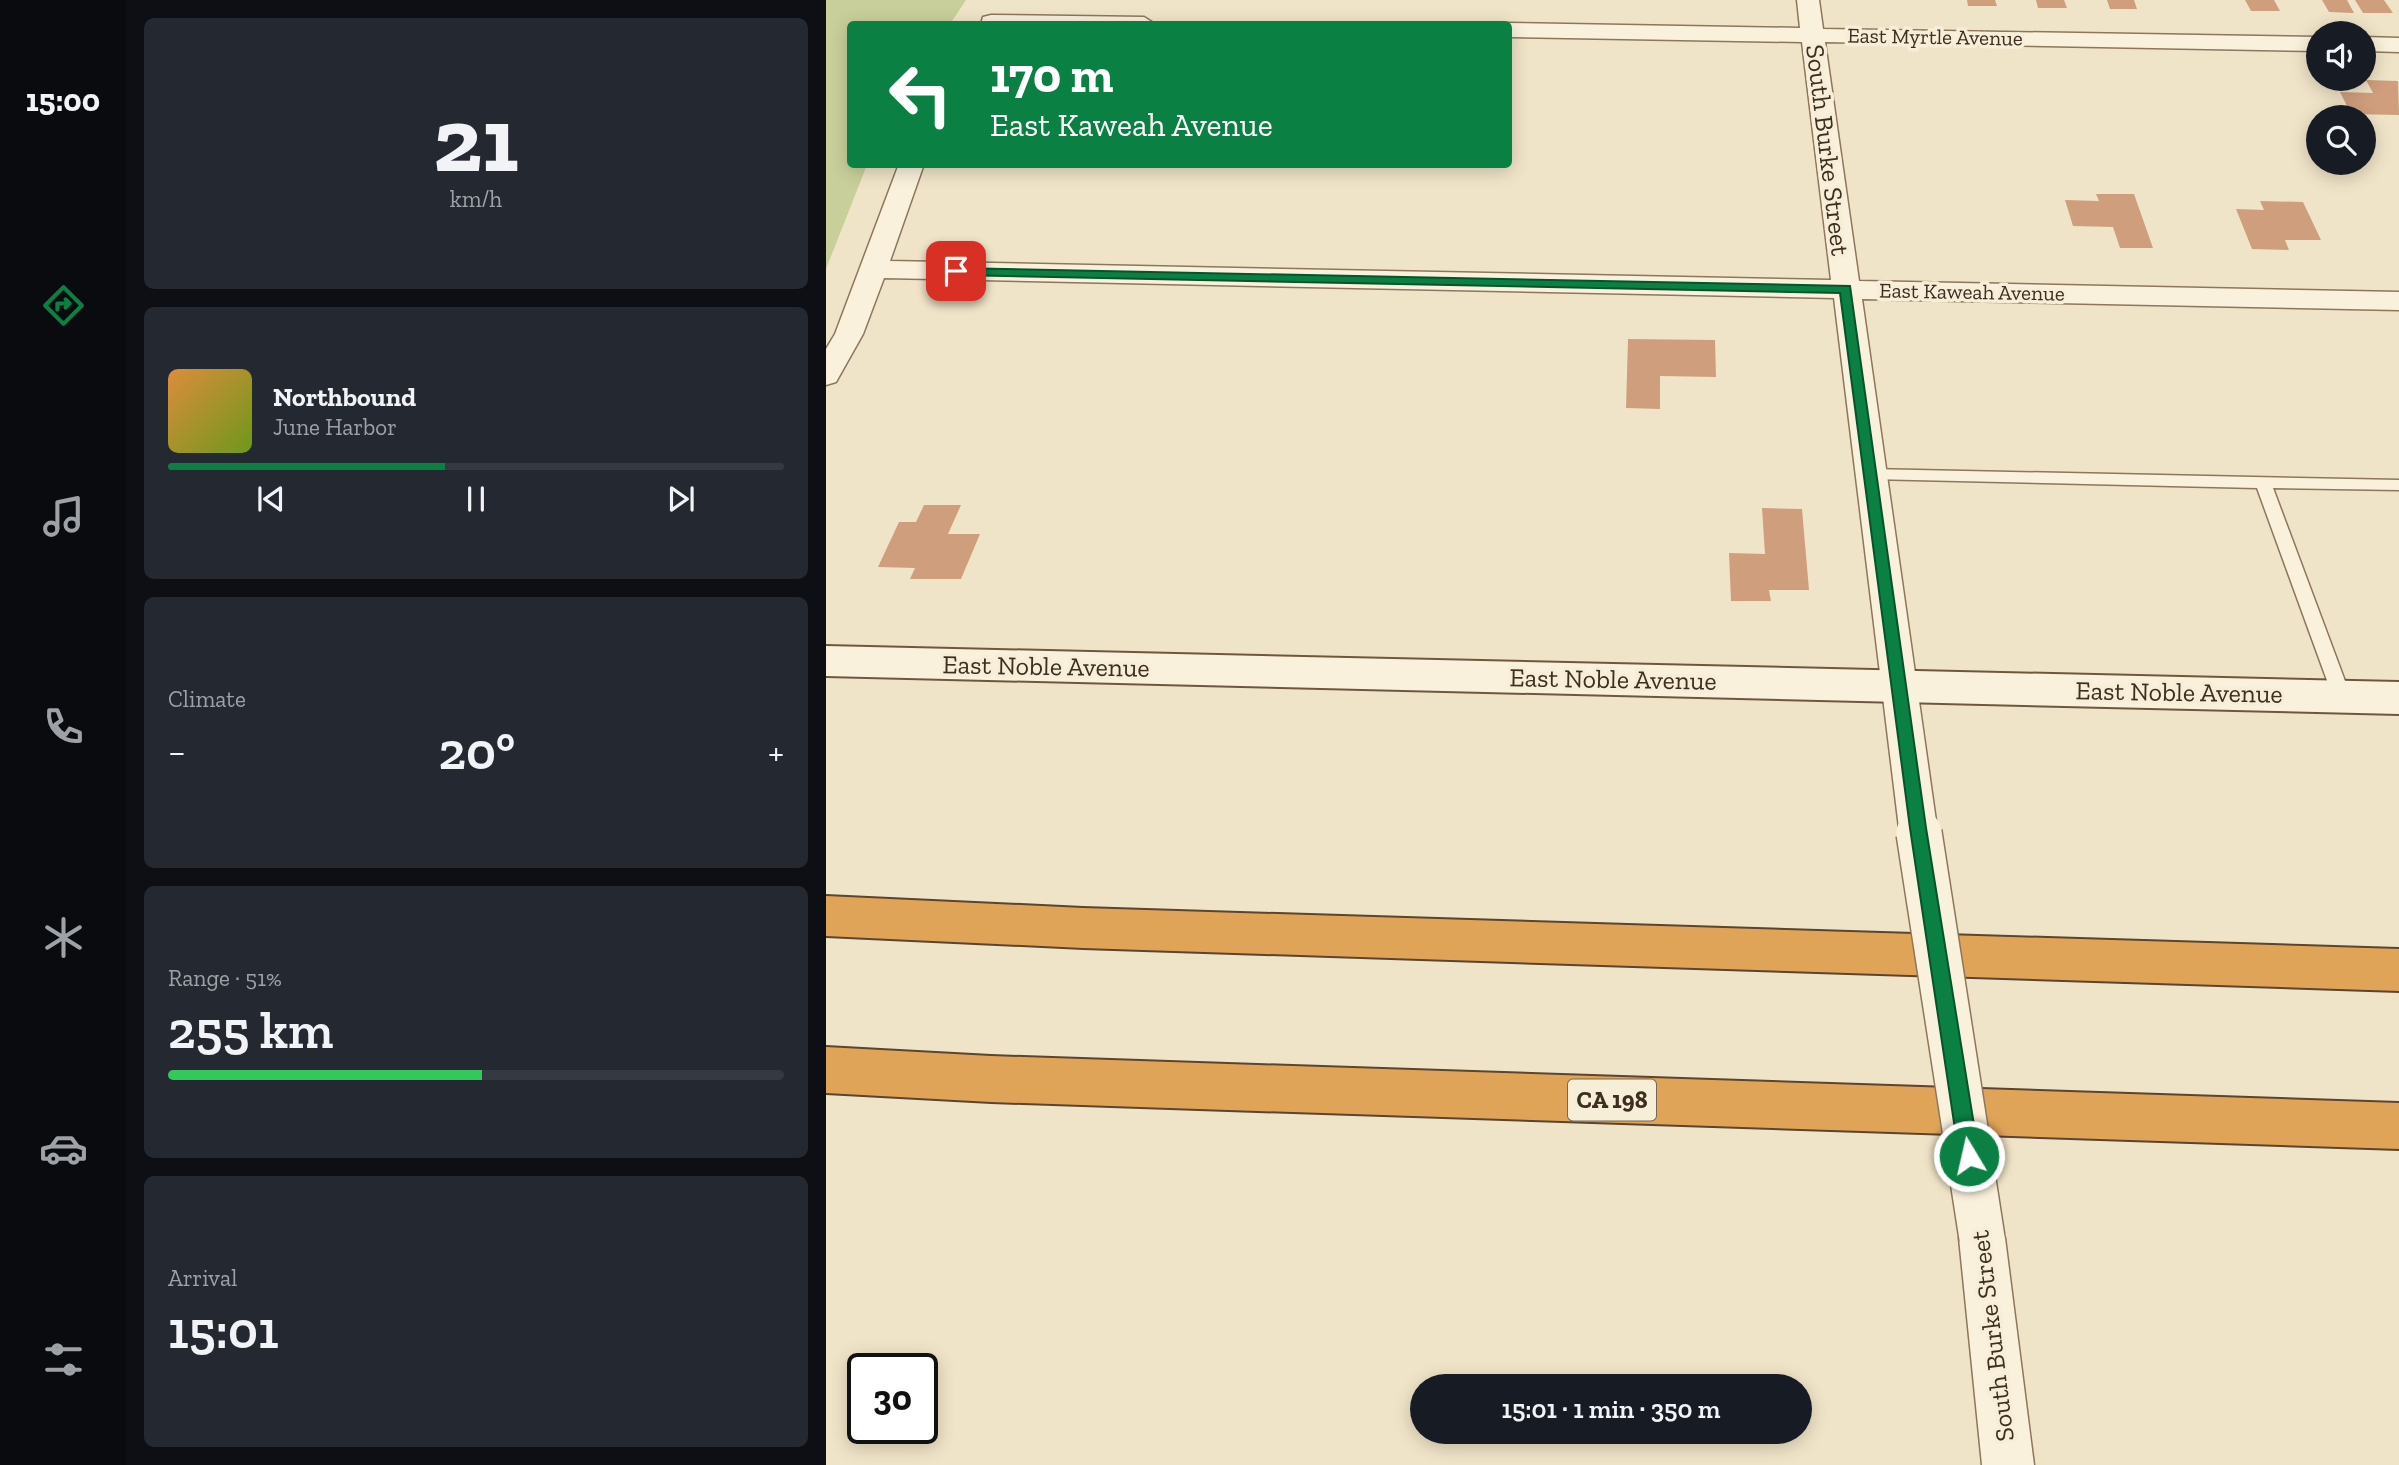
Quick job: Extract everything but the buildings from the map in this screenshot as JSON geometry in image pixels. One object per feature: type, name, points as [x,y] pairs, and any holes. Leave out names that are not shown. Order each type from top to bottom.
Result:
[{"type":"highway","points":[[826,916],[1096,929],[2399,970]]},
{"type":"highway","name":"CA 198","points":[[826,1070],[991,1079],[2399,1126]]},
{"type":"main road","name":"East Noble Avenue","points":[[826,661],[2399,698]]},
{"type":"street","points":[[991,21],[1004,0]]},
{"type":"street","name":"South Burke Street","points":[[1808,0],[1918,828],[1982,1238],[2008,1465]]},
{"type":"street","name":"East Myrtle Avenue","points":[[1512,30],[2306,44]]},
{"type":"street","points":[[2376,44],[2399,45]]},
{"type":"street","points":[[826,374],[849,334],[910,168]]},
{"type":"street","name":"East Kaweah Avenue","points":[[872,269],[2399,301]]},
{"type":"lane","points":[[1870,474],[2399,485]]},
{"type":"lane","points":[[2263,482],[2343,696]]},
{"type":"green space","points":[[826,0],[966,0],[952,21],[847,21],[847,168],[866,168],[826,269]]},
{"type":"route","points":[[956,271],[1845,289],[1918,828],[1969,1156]]}]
